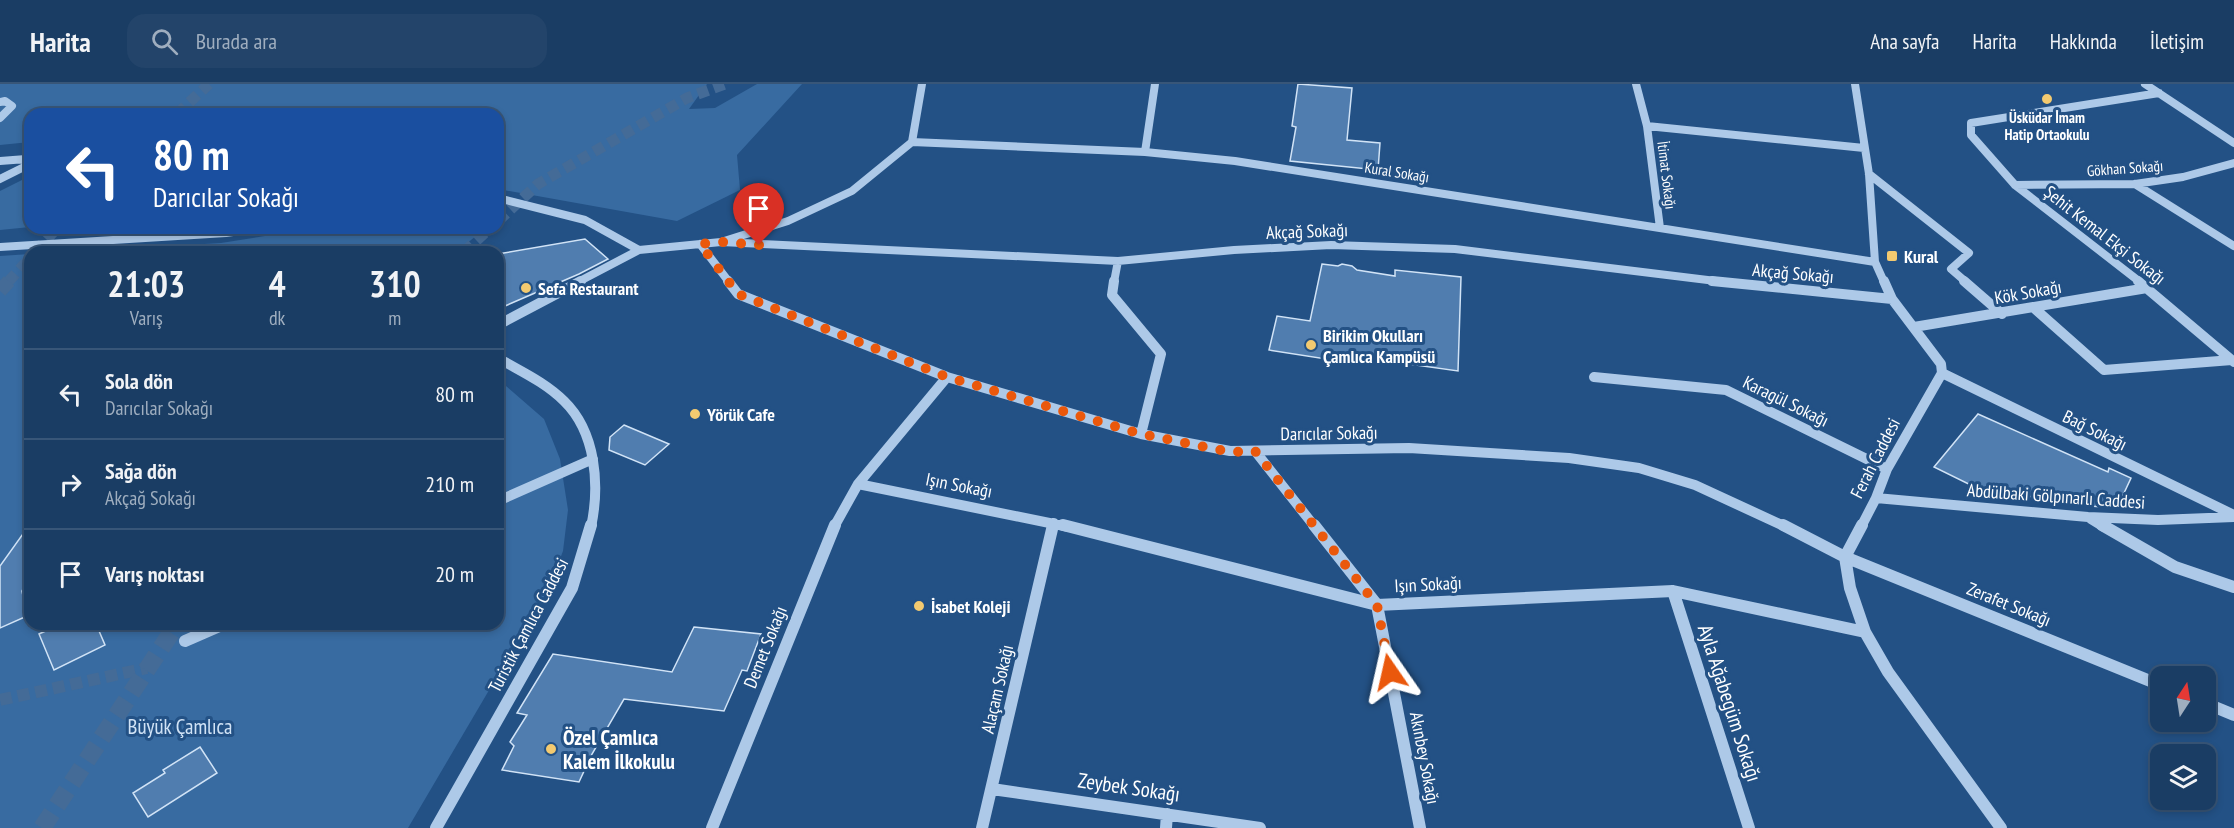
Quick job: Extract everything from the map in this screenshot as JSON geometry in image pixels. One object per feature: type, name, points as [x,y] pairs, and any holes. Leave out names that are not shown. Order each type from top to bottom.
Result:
[{"type":"street","points":[[504,322],[639,250],[722,242],[789,221],[852,191],[912,142],[922,84]]},
{"type":"street","points":[[1145,152],[1155,84]]},
{"type":"street","name":"İtimat Sokağı","points":[[1636,84],[1647,126],[1660,228]]},
{"type":"street","points":[[1855,84],[1869,174],[1875,262],[1892,299],[1941,364],[1942,373]]},
{"type":"street","points":[[2145,84],[2234,143]]},
{"type":"street","name":"Şehit Kemal Ekşi Sokağı","points":[[2159,93],[1971,123],[1971,135],[2015,185],[2147,288],[2233,361]]},
{"type":"street","points":[[0,102],[12,106],[0,118]]},
{"type":"street","points":[[1647,126],[1864,148]]},
{"type":"street","name":"Kural Sokağı","points":[[912,142],[1145,152],[1235,161],[1875,262]]},
{"type":"street","points":[[0,161],[24,159]]},
{"type":"street","name":"Gökhan Sokağı","points":[[2015,185],[2135,184],[2183,177],[2234,163]]},
{"type":"street","points":[[0,179],[24,167]]},
{"type":"street","points":[[1869,174],[1969,253],[1951,269],[2002,314]]},
{"type":"street","points":[[2135,184],[2229,238],[2234,246]]},
{"type":"street","points":[[504,200],[585,220],[639,250]]},
{"type":"street","points":[[0,247],[210,234]]},
{"type":"street","name":"Akçağ Sokağı","points":[[722,242],[1118,261],[1234,250],[1331,245],[1455,249],[1761,287],[1892,299]]},
{"type":"street","name":"Darıcılar Sokağı","points":[[700,244],[738,294],[947,377],[1141,434],[1230,452],[1409,448],[1569,458],[1640,468],[1695,485],[1751,508],[1845,557]]},
{"type":"street","points":[[1118,261],[1112,295],[1161,354],[1141,434]]},
{"type":"street","name":"Kök Sokağı","points":[[1914,327],[2147,288]]},
{"type":"street","points":[[2034,308],[2104,370],[2233,361]]},
{"type":"street","name":"Turistik Çamlıca Caddesi","points":[[436,828],[572,588],[587,552],[593,518],[596,491],[593,459],[584,429],[569,406],[539,383],[504,362]]},
{"type":"street","name":"Ferah Caddesi","points":[[1845,557],[1876,498],[1887,468],[1942,373]]},
{"type":"street","name":"Bağ Sokağı","points":[[1942,373],[2234,516]]},
{"type":"street","name":"Demet Sokağı","points":[[712,828],[838,518],[858,484],[947,377]]},
{"type":"street","name":"Karagül Sokağı","points":[[1594,377],[1726,390],[1887,468]]},
{"type":"street","name":"Akınbey Sokağı","points":[[1255,451],[1377,605],[1420,828]]},
{"type":"street","points":[[504,498],[593,459]]},
{"type":"street","name":"Işın Sokağı","points":[[858,484],[1054,523],[1377,605],[1673,591],[1865,632]]},
{"type":"street","name":"Abdülbaki Gölpınarlı Caddesi","points":[[1876,498],[2088,517],[2158,520],[2234,516]]},
{"type":"street","points":[[2088,517],[2175,567],[2234,587]]},
{"type":"street","name":"Alaçam Sokağı","points":[[982,828],[1054,523]]},
{"type":"street","points":[[1845,557],[1850,588],[1865,632],[1888,672],[2001,828]]},
{"type":"street","name":"Zerafet Sokağı","points":[[1845,557],[2150,681]]},
{"type":"street","name":"Ayla Ağabegüm Sokağı","points":[[1673,591],[1749,828]]},
{"type":"street","points":[[185,641],[210,630]]},
{"type":"street","points":[[2216,708],[2234,715]]},
{"type":"street","name":"Zeybek Sokağı","points":[[992,789],[1167,821],[1260,828]]},
{"type":"green space","points":[[0,84],[707,84],[689,109],[715,108],[757,84],[802,84],[737,155],[740,190],[677,221],[504,190],[504,108],[24,108],[24,143],[0,145]]},
{"type":"green space","points":[[24,179],[24,228],[0,230],[0,191]]},
{"type":"green space","points":[[277,234],[478,234],[464,246],[171,246],[221,243]]},
{"type":"green space","name":"Büyük Çamlıca","points":[[24,254],[24,630],[504,630],[504,384],[544,419],[560,459],[568,510],[563,551],[549,588],[408,828],[0,828],[0,256]]},
{"type":"building","points":[[1298,84],[1352,88],[1347,140],[1380,143],[1378,170],[1290,161],[1296,127],[1292,126]]},
{"type":"building","points":[[585,239],[608,259],[504,306],[504,253]]},
{"type":"building","points":[[1322,264],[1338,266],[1342,264],[1352,266],[1357,270],[1395,276],[1395,270],[1461,277],[1458,371],[1359,357],[1358,364],[1269,350],[1277,316],[1310,321]]},
{"type":"building","points":[[1978,414],[2108,472],[2109,468],[2131,478],[2117,508],[2090,506],[2069,497],[1993,496],[1934,467]]},
{"type":"building","points":[[624,425],[669,444],[645,465],[609,450],[610,437]]},
{"type":"building","points":[[24,532],[24,587],[22,591],[24,617],[0,628],[0,566]]},
{"type":"building","points":[[694,627],[761,634],[747,671],[742,670],[724,711],[624,699],[592,754],[579,782],[502,770],[514,746],[510,742],[527,715],[517,713],[553,654],[672,672]]},
{"type":"building","points":[[48,630],[99,630],[105,645],[54,670],[39,634]]},
{"type":"building","points":[[200,747],[217,773],[148,817],[133,793],[165,773],[163,770]]},
{"type":"tunnel","points":[[183,108],[209,84]]},
{"type":"tunnel","points":[[504,215],[538,184],[687,98],[725,84]]},
{"type":"tunnel","points":[[40,246],[52,234]]},
{"type":"tunnel","points":[[470,246],[484,234]]},
{"type":"tunnel","points":[[8,282],[24,265]]},
{"type":"tunnel","points":[[0,291],[9,281]]},
{"type":"tunnel","points":[[42,828],[173,630]]},
{"type":"tunnel","points":[[0,700],[147,668]]},
{"type":"place","name":"Üsküdar İmam Hatip Ortaokulu","points":[[2047,99]]},
{"type":"place","name":"Kural","points":[[1892,256]]},
{"type":"place","name":"Sefa Restaurant","points":[[526,288]]},
{"type":"place","name":"Birikim Okulları Çamlıca Kampüsü","points":[[1311,345]]},
{"type":"place","name":"Yörük Cafe","points":[[695,414]]},
{"type":"place","name":"İsabet Koleji","points":[[919,606]]},
{"type":"place","name":"Özel Çamlıca Kalem İlkokulu","points":[[551,749]]},
{"type":"route","points":[[759,245],[722,242],[700,244],[738,294],[947,377],[1141,434],[1230,452],[1255,451],[1377,605],[1390,672]]}]
